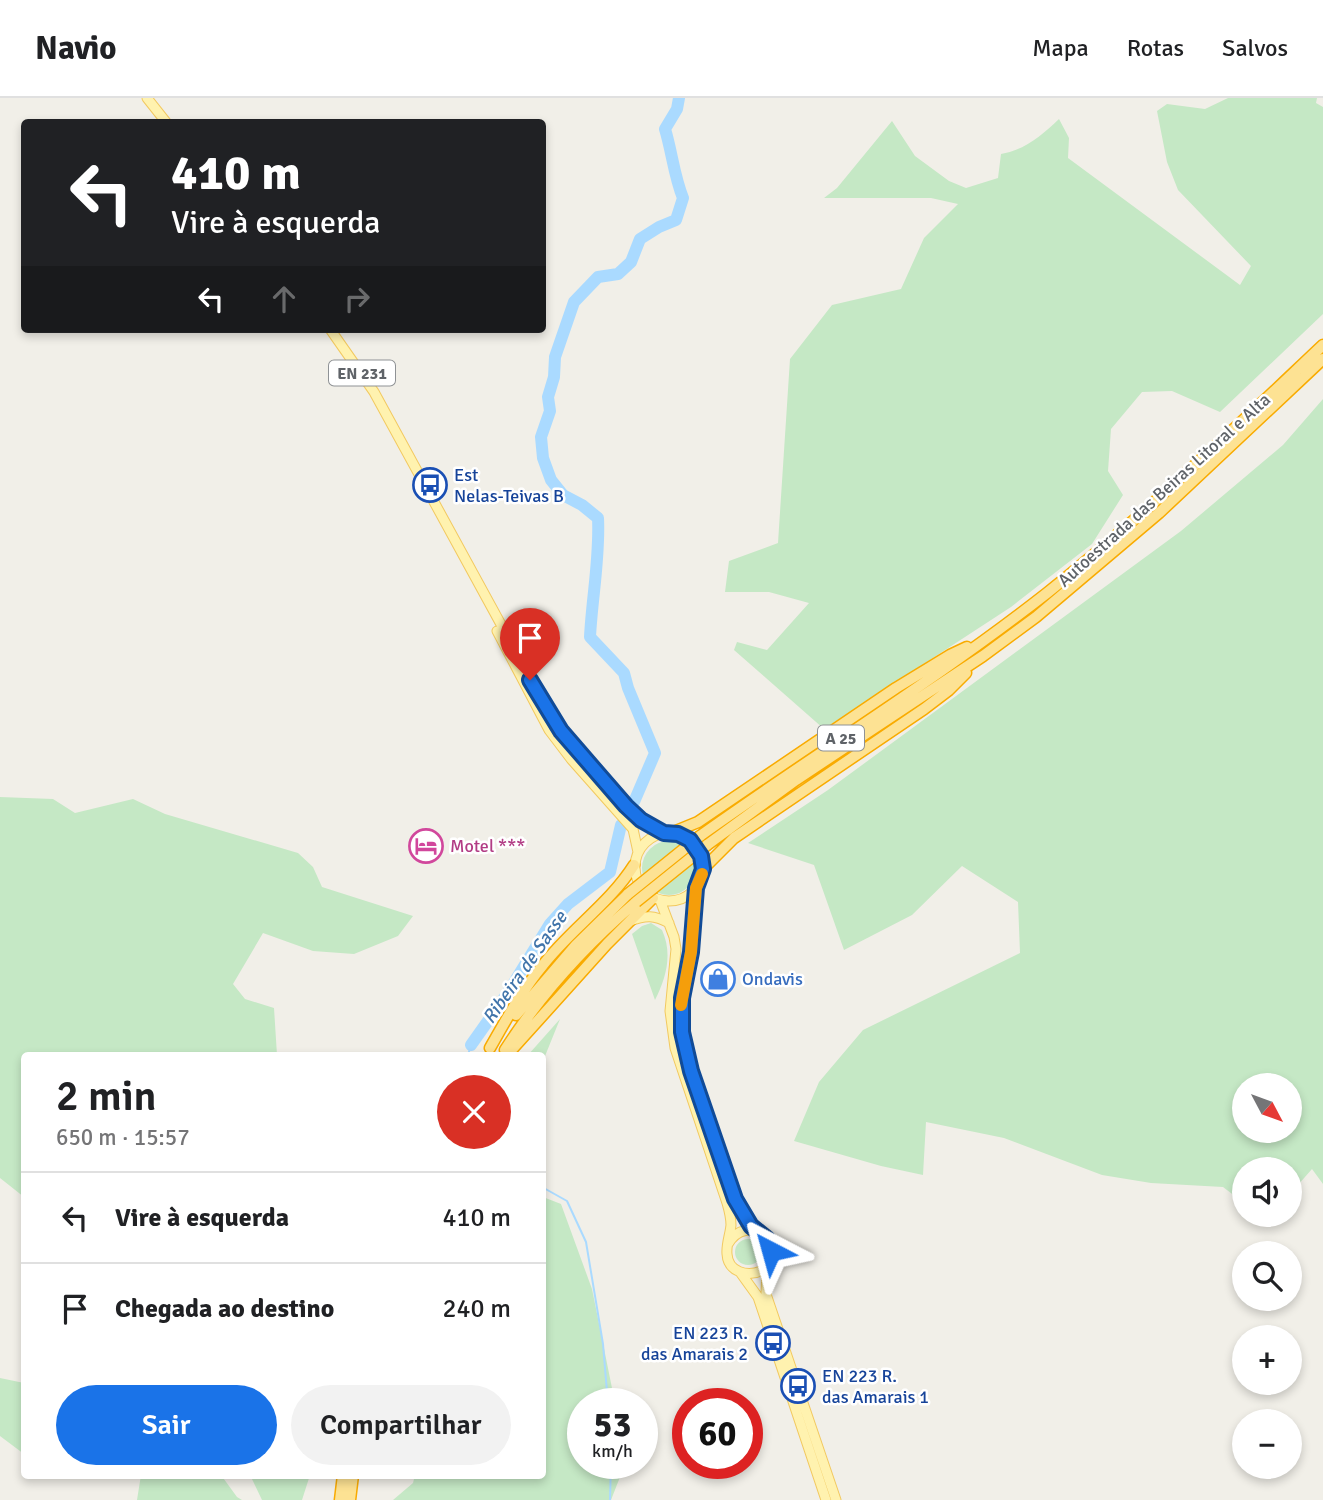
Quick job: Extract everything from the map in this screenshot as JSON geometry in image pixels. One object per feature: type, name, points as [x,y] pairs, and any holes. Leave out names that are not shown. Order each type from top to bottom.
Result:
[{"type":"highway","name":"Autoestrada das Beiras Litoral e Alta","points":[[488,1051],[551,972],[632,898],[785,775],[950,666],[1047,593],[1180,481],[1323,345]]},
{"type":"highway","name":"Autoestrada das Beiras Litoral e Alta","points":[[703,841],[983,656],[1092,571],[1200,475],[1323,359]]},
{"type":"highway","points":[[668,833],[698,821],[780,764],[939,662],[983,641]]},
{"type":"highway","points":[[703,869],[734,838],[938,699],[983,656]]},
{"type":"highway","points":[[488,1051],[542,965],[621,884],[634,865]]},
{"type":"highway","name":"Autoestrada das Beiras Litoral e Alta","points":[[504,1052],[546,994],[632,898]]},
{"type":"highway","points":[[510,1052],[629,922],[656,899]]},
{"type":"highway","points":[[340,1500],[343,1479]]},
{"type":"highway","points":[[350,1500],[353,1479]]},
{"type":"main road","points":[[147,98],[164,119]]},
{"type":"main road","name":"EN 231","points":[[333,333],[374,392],[467,566],[561,731],[641,820],[668,833],[684,836],[694,844],[701,856],[703,869]]},
{"type":"main road","name":"EN 231","points":[[467,566],[535,708],[558,743],[633,829],[638,852]]},
{"type":"main road","points":[[668,833],[646,841],[638,852],[634,865],[639,884],[656,899],[669,923],[676,949],[671,988],[673,1038],[727,1203],[730,1217],[727,1257],[734,1269],[740,1272],[754,1274],[767,1266]]},
{"type":"main road","points":[[703,869],[696,888],[691,952],[682,998],[682,1032],[691,1071],[735,1199],[745,1217],[770,1245],[766,1294],[836,1500]]},
{"type":"main road","points":[[656,899],[680,899],[696,888]]},
{"type":"main road","points":[[629,922],[645,916],[656,916],[669,923]]},
{"type":"main road","points":[[728,1244],[743,1231],[756,1231]]},
{"type":"main road","points":[[740,1272],[758,1297],[827,1500]]},
{"type":"green space","points":[[1228,98],[1317,98],[1316,103],[1323,107],[1323,314],[1220,412],[1172,391],[1142,392],[1111,429],[1108,471],[1123,495],[1092,544],[1011,607],[824,729],[734,650],[737,642],[767,650],[809,603],[769,592],[725,592],[729,561],[778,543],[790,359],[832,305],[901,289],[924,238],[958,204],[931,198],[824,198],[837,188],[892,121],[915,156],[949,181],[966,188],[998,178],[1001,154],[1040,136],[1059,119],[1069,138],[1068,158],[1240,285],[1251,266],[1178,190],[1167,162],[1157,111],[1167,104],[1205,109]]},
{"type":"green space","points":[[1323,399],[1323,1184],[1312,1169],[1302,1180],[1302,1157],[1232,1157],[1232,1194],[1223,1187],[1151,1183],[1102,1175],[1004,1138],[926,1122],[923,1175],[794,1141],[819,1082],[863,1030],[1020,953],[1018,902],[962,866],[912,915],[844,950],[814,865],[748,843],[828,790],[1181,531],[1283,445]]},
{"type":"green space","points":[[0,797],[53,799],[75,813],[133,799],[165,814],[298,853],[313,867],[322,887],[413,916],[398,936],[354,954],[313,951],[263,933],[233,984],[245,999],[274,1008],[277,1052],[21,1052],[21,1195],[0,1178]]},
{"type":"green space","points":[[669,841],[688,849],[696,868],[688,887],[669,895],[650,887],[642,868],[650,849]]},
{"type":"green space","points":[[651,923],[662,930],[668,957],[665,975],[655,1000],[632,934]]},
{"type":"green space","points":[[560,1019],[546,1054],[531,1052]]},
{"type":"green space","points":[[546,1198],[561,1204],[592,1289],[612,1388],[567,1388],[567,1479],[619,1479],[611,1500],[393,1500],[413,1483],[414,1479],[546,1479]]},
{"type":"green space","points":[[748,1239],[757,1243],[761,1252],[757,1261],[748,1265],[739,1261],[735,1252],[739,1243]]},
{"type":"green space","points":[[0,1378],[21,1382],[21,1452],[0,1436]]},
{"type":"green space","points":[[140,1479],[224,1479],[242,1500],[137,1500]]},
{"type":"green space","points":[[252,1479],[309,1479],[302,1500],[262,1500]]},
{"type":"waterway","name":"Ribeira de Sasse","points":[[634,802],[655,753],[624,673],[590,637],[598,518],[563,495],[551,480],[543,458],[541,437],[550,411],[548,397],[554,377],[555,357],[574,302],[598,277],[618,274],[631,262],[640,239],[676,220],[683,198],[665,129],[677,109],[679,98]]},
{"type":"waterway","name":"Ribeira de Sasse","points":[[471,1045],[507,994],[550,924],[568,904],[610,872],[621,825]]},
{"type":"waterway","points":[[469,1052],[471,1045]]},
{"type":"waterway","points":[[546,1189],[567,1201],[586,1242],[603,1344],[607,1388]]},
{"type":"waterway","points":[[610,1500],[611,1479]]},
{"type":"slow traffic","points":[[681,1005],[691,952],[696,888],[702,874]]},
{"type":"place","name":"Est Nelas-Teivas B","points":[[430,485]]},
{"type":"place","name":"Motel ***","points":[[426,846]]},
{"type":"place","name":"Ondavis","points":[[718,979]]},
{"type":"place","name":"EN 223 R. das Amarais 2","points":[[773,1343]]},
{"type":"place","name":"EN 223 R. das Amarais 1","points":[[798,1386]]},
{"type":"route","points":[[530,680],[561,731],[626,806],[641,820],[664,833],[678,834],[690,840],[701,856],[703,869],[696,888],[691,952],[682,998],[682,1032],[691,1071],[735,1199],[751,1226],[767,1239],[771,1251]]}]
